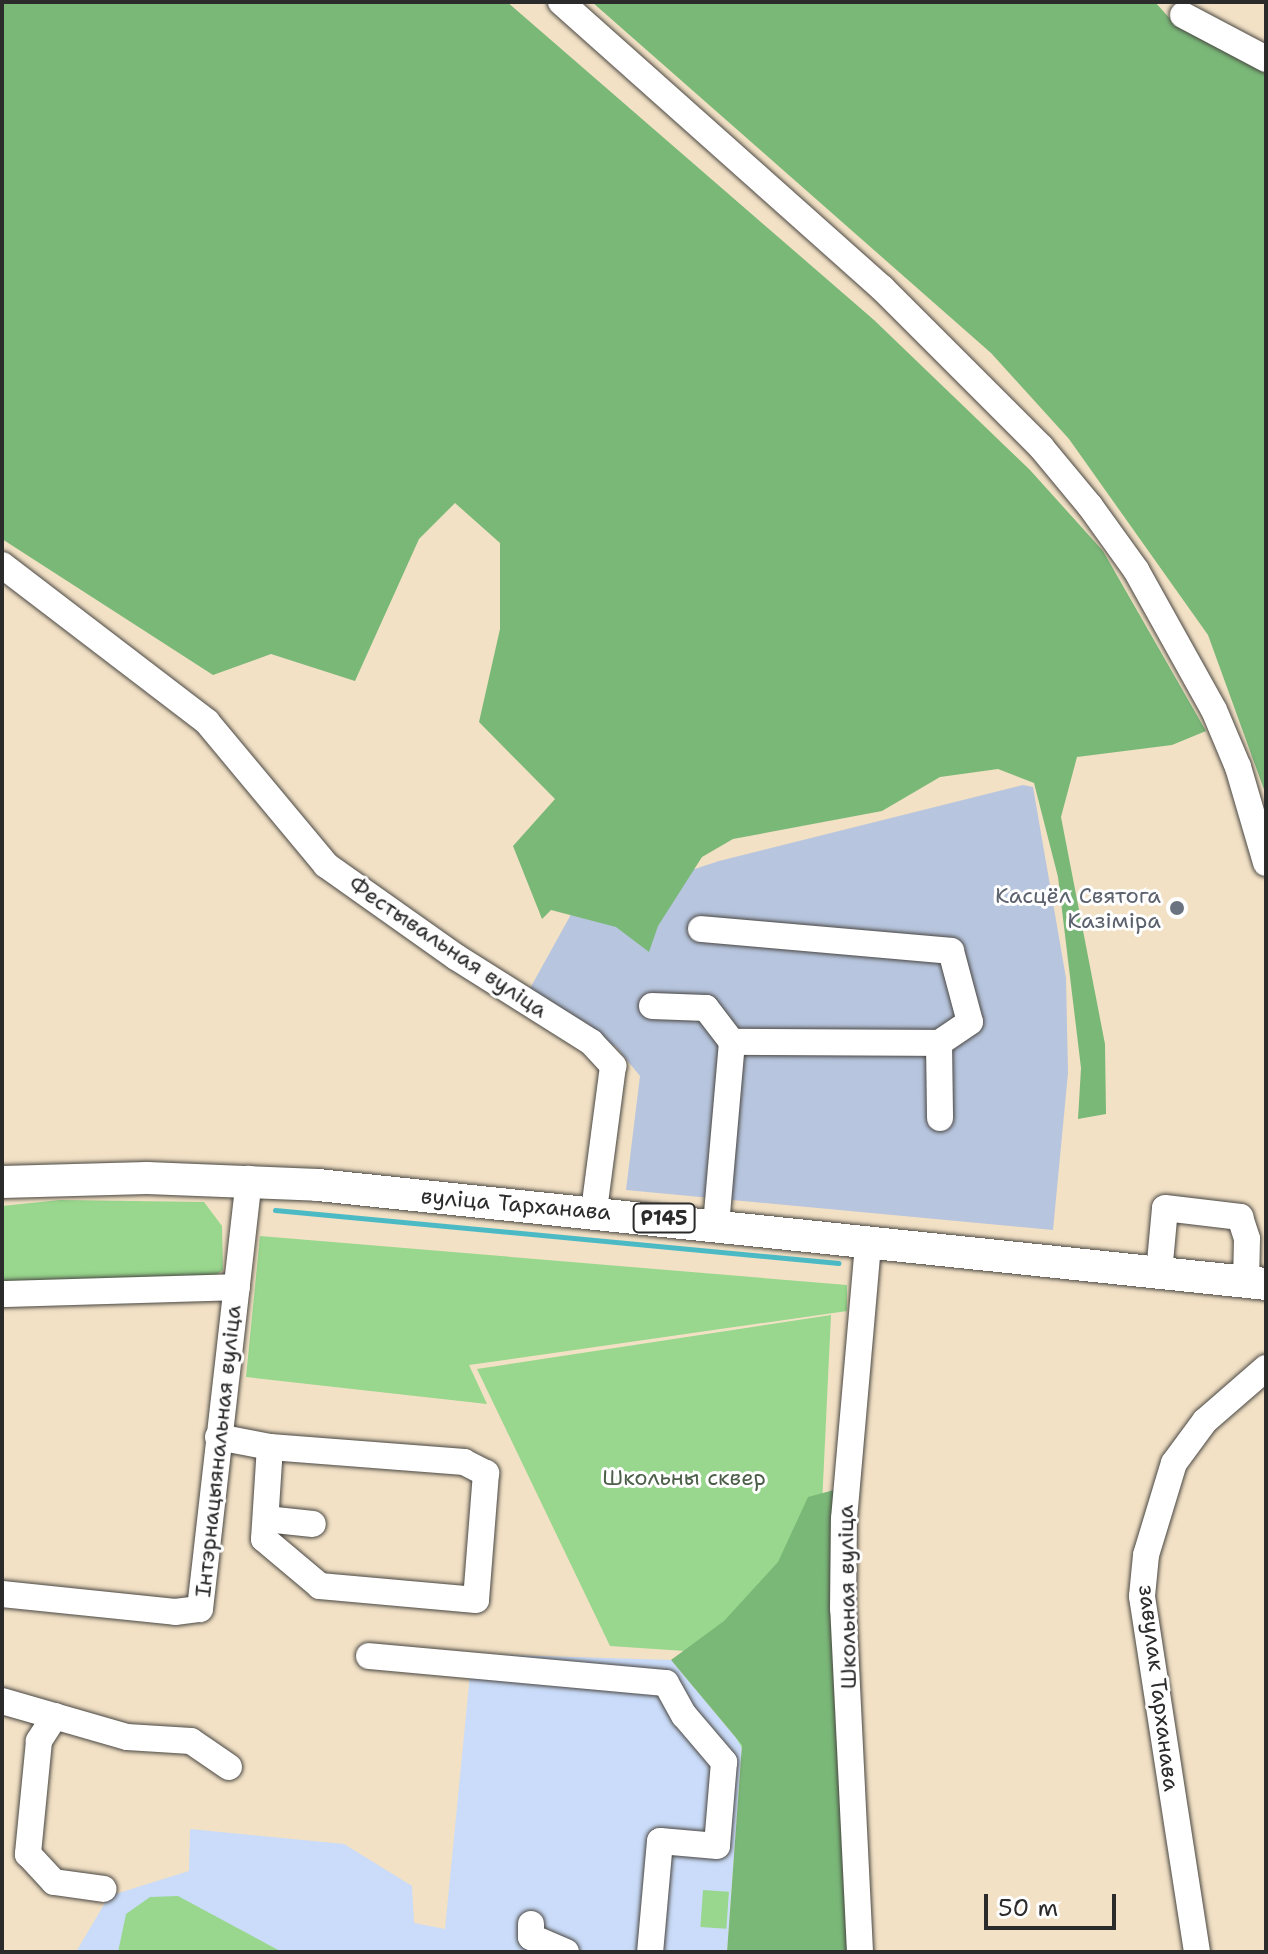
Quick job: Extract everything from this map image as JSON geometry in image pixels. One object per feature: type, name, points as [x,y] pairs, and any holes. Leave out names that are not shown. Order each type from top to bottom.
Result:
[{"type":"main road","name":"вуліца Тарханава","points":[[2,1182],[249,1179],[594,1211],[1256,1284]]},
{"type":"street","points":[[561,2],[882,288],[1041,447],[1090,506],[1136,570],[1214,710],[1238,767],[1266,863]]},
{"type":"street","points":[[1183,15],[1266,59]]},
{"type":"street","name":"Фестывальная вуліца","points":[[2,565],[207,722],[326,865],[456,957],[591,1042],[613,1066],[594,1211]]},
{"type":"street","points":[[701,929],[951,951],[970,1022],[939,1043],[732,1042]]},
{"type":"street","points":[[652,1006],[706,1008],[732,1042],[716,1224]]},
{"type":"street","points":[[939,1043],[940,1118]]},
{"type":"street","name":"Інтэрнацыянальная вуліца","points":[[2,1594],[175,1612],[200,1609],[249,1179]]},
{"type":"street","points":[[1159,1273],[1165,1208],[1240,1217],[1256,1284]]},
{"type":"street","name":"Школьная вуліца","points":[[860,1952],[843,1564],[868,1243]]},
{"type":"street","name":"Інтэрнацыянальная вуліца","points":[[2,1294],[237,1287]]},
{"type":"street","name":"завулак Тарханава","points":[[1197,1952],[1142,1596],[1146,1555],[1174,1463],[1205,1421],[1266,1368]]},
{"type":"street","points":[[218,1437],[270,1447],[464,1462],[486,1473],[476,1600],[320,1586],[264,1539],[270,1447]]},
{"type":"street","points":[[266,1519],[313,1524]]},
{"type":"street","points":[[369,1656],[666,1683],[684,1715],[724,1762],[717,1846],[660,1841],[650,1952]]},
{"type":"street","points":[[2,1701],[127,1737],[191,1741],[229,1767]]},
{"type":"street","points":[[55,1716],[39,1741],[28,1854],[54,1882],[104,1889]]},
{"type":"street","points":[[531,1924],[531,1937],[566,1952]]},
{"type":"shaded area","points":[[1023,785],[1033,787],[1066,978],[1068,1073],[1053,1230],[626,1190],[640,1076],[616,1047],[528,992],[574,909],[719,861]]},
{"type":"shaded area","points":[[472,1654],[671,1660],[742,1745],[727,1952],[76,1952],[109,1896],[189,1871],[190,1829],[344,1844],[412,1886],[414,1923],[445,1929]]},
{"type":"green space","points":[[2,2],[507,2],[874,320],[1030,470],[1103,551],[1206,731],[1172,745],[1077,757],[1061,817],[1105,1044],[1106,1114],[1078,1119],[1081,1068],[1058,877],[1034,783],[998,769],[940,777],[882,811],[733,839],[702,857],[658,926],[649,952],[616,927],[551,910],[542,919],[513,846],[555,799],[479,722],[500,629],[500,543],[455,503],[419,539],[355,681],[271,654],[213,675],[2,539]]},
{"type":"green space","points":[[592,2],[1155,2],[1173,22],[1266,71],[1266,795],[1208,635],[1069,439],[991,353]]},
{"type":"green space","points":[[60,1200],[204,1202],[222,1226],[223,1270],[211,1279],[2,1283],[2,1206]]},
{"type":"green space","points":[[260,1236],[847,1285],[847,1311],[469,1365],[487,1404],[246,1377]]},
{"type":"green space","name":"Школьны сквер","points":[[831,1315],[818,1589],[751,1763],[685,1651],[610,1646],[477,1369]]},
{"type":"green space","points":[[834,1490],[849,1952],[727,1952],[742,1745],[671,1660],[724,1621],[778,1562],[808,1497]]},
{"type":"green space","points":[[703,1890],[729,1892],[726,1929],[700,1927]]},
{"type":"green space","points":[[178,1896],[282,1952],[118,1952],[126,1914],[150,1897]]},
{"type":"waterway","points":[[275,1210],[839,1263]]},
{"type":"place","name":"Касцёл Святога Казіміра","points":[[1177,908]]}]
